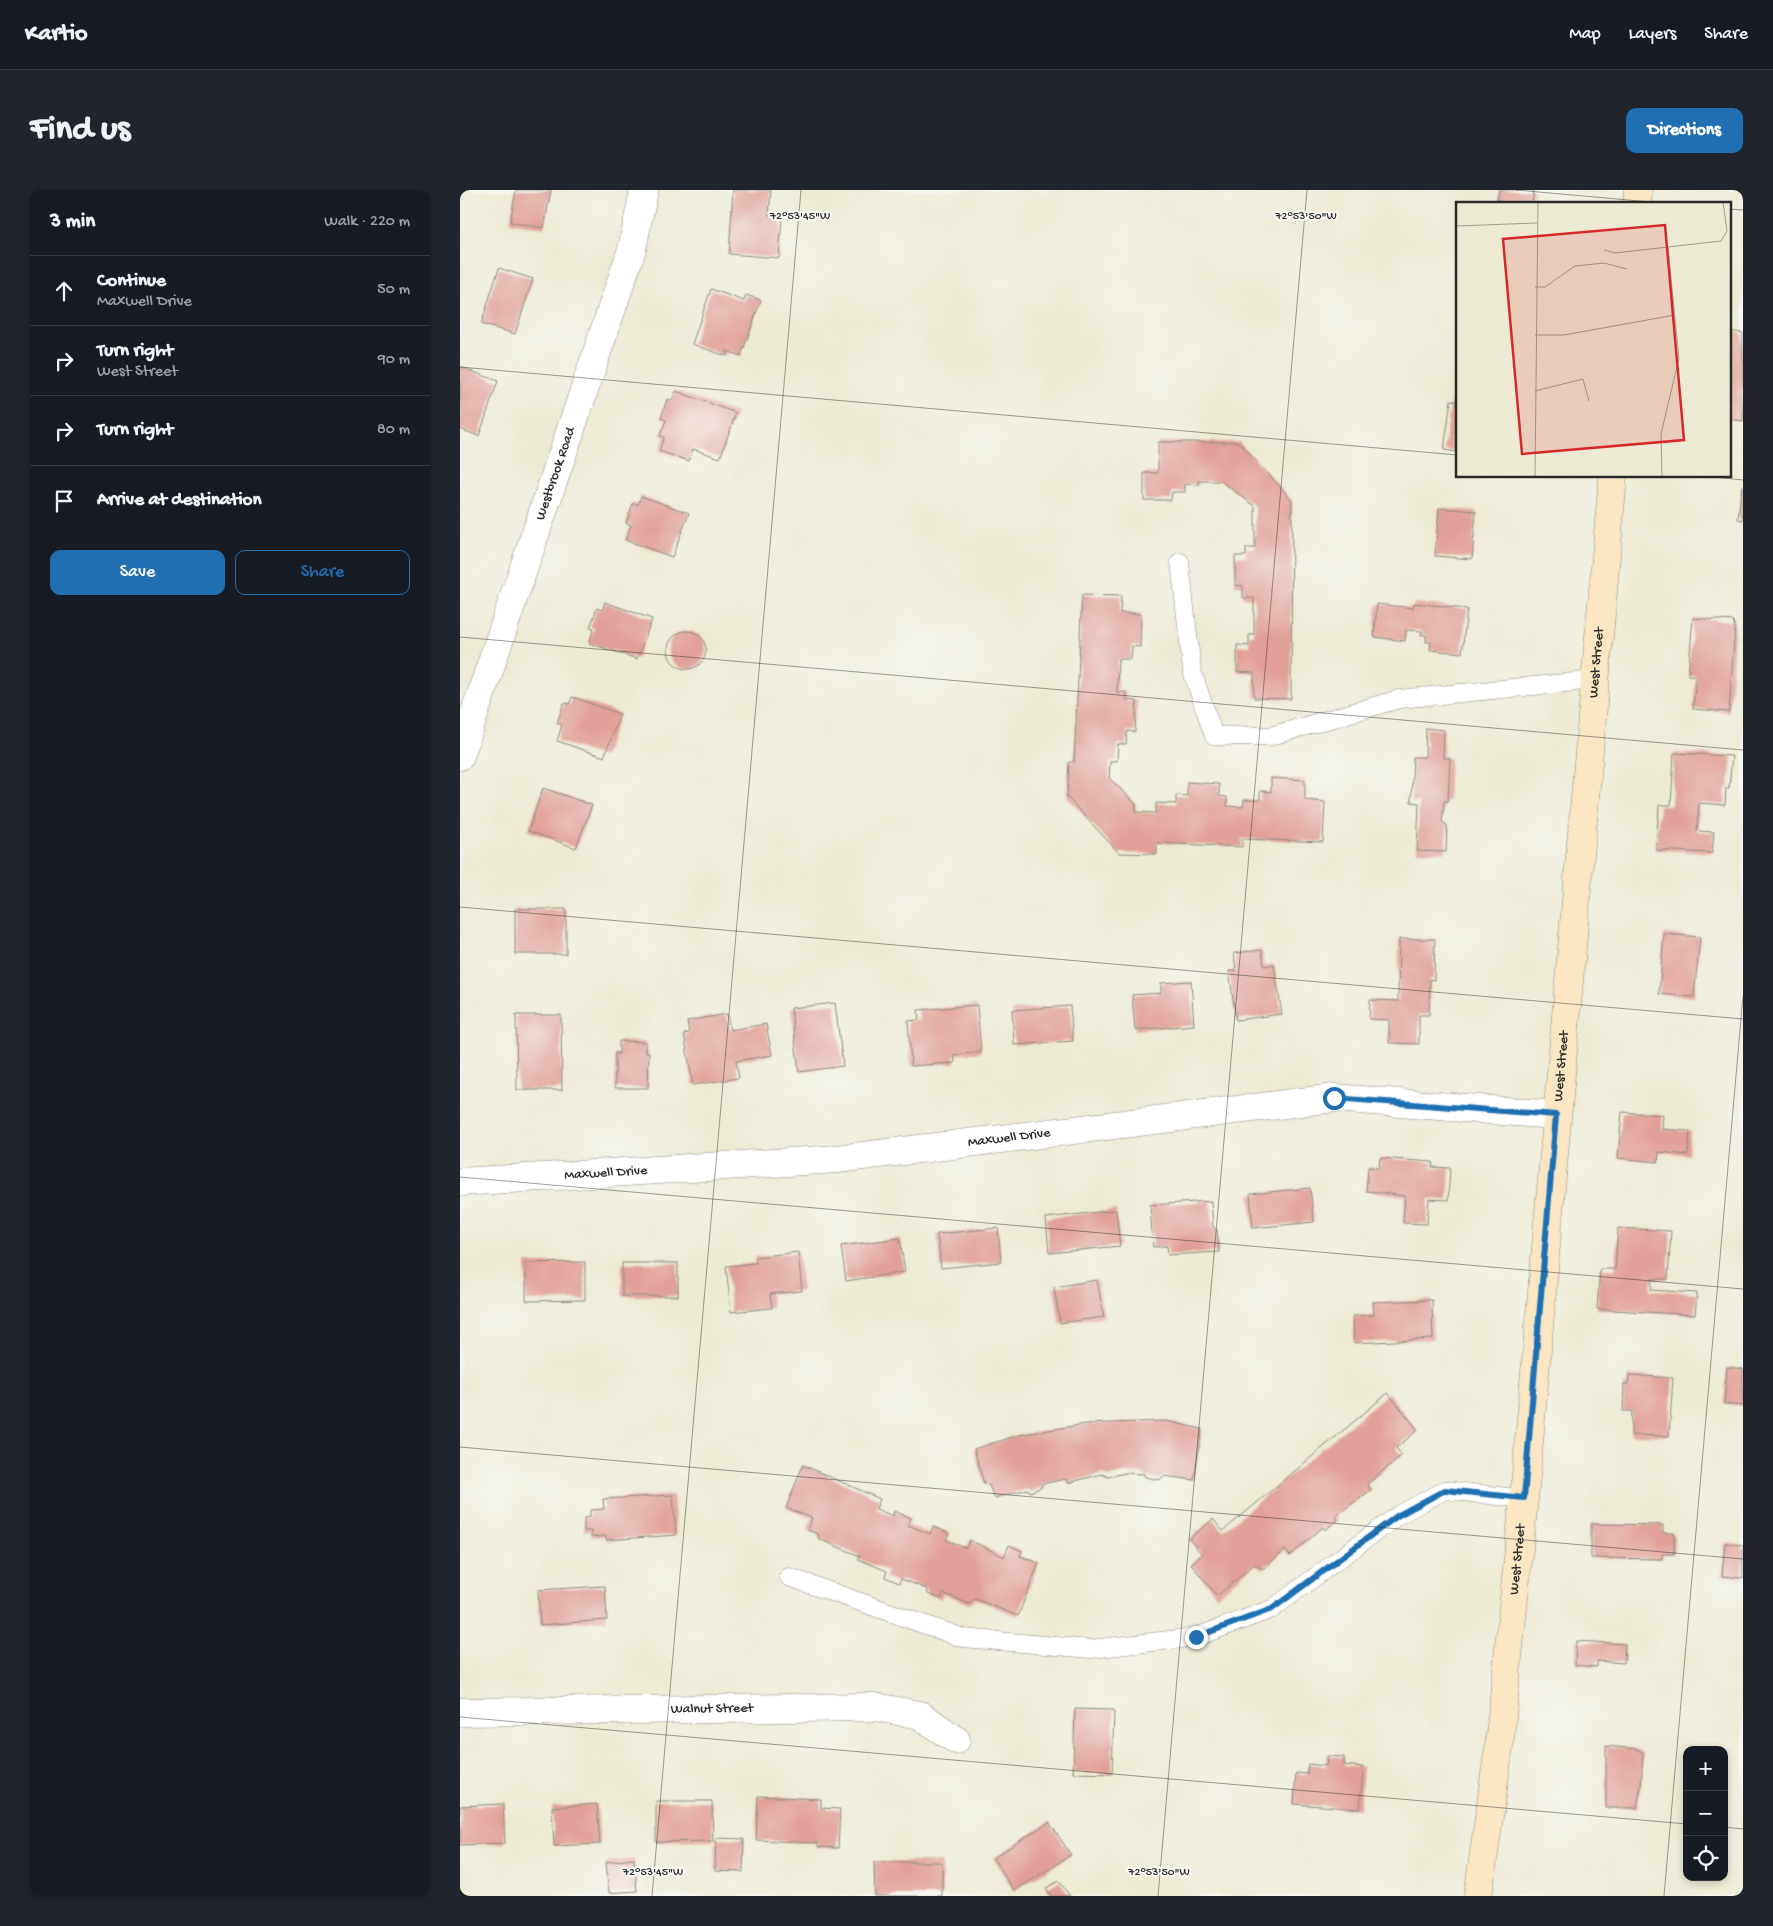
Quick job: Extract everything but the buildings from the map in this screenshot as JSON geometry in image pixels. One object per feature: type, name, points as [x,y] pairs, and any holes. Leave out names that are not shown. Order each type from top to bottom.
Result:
[{"type":"main road","name":"West Street","points":[[1478,1896],[1499,1746],[1524,1498],[1613,478]]},
{"type":"street","name":"Westbrook Road","points":[[460,756],[632,248],[644,190]]},
{"type":"street","name":"Maxwell Drive","points":[[460,1182],[838,1159],[1334,1098],[1556,1115]]},
{"type":"street","name":"Walnut Street","points":[[460,1712],[875,1707],[920,1715],[956,1740]]},
{"type":"lane","points":[[1180,562],[1192,671],[1214,736],[1271,736],[1399,699],[1595,680]]},
{"type":"lane","points":[[789,1577],[963,1638],[1090,1649],[1177,1640],[1196,1637],[1272,1609],[1397,1516],[1445,1490],[1524,1498]]},
{"type":"route","points":[[1196,1637],[1272,1609],[1397,1516],[1445,1490],[1524,1498],[1556,1115],[1334,1098]]}]
